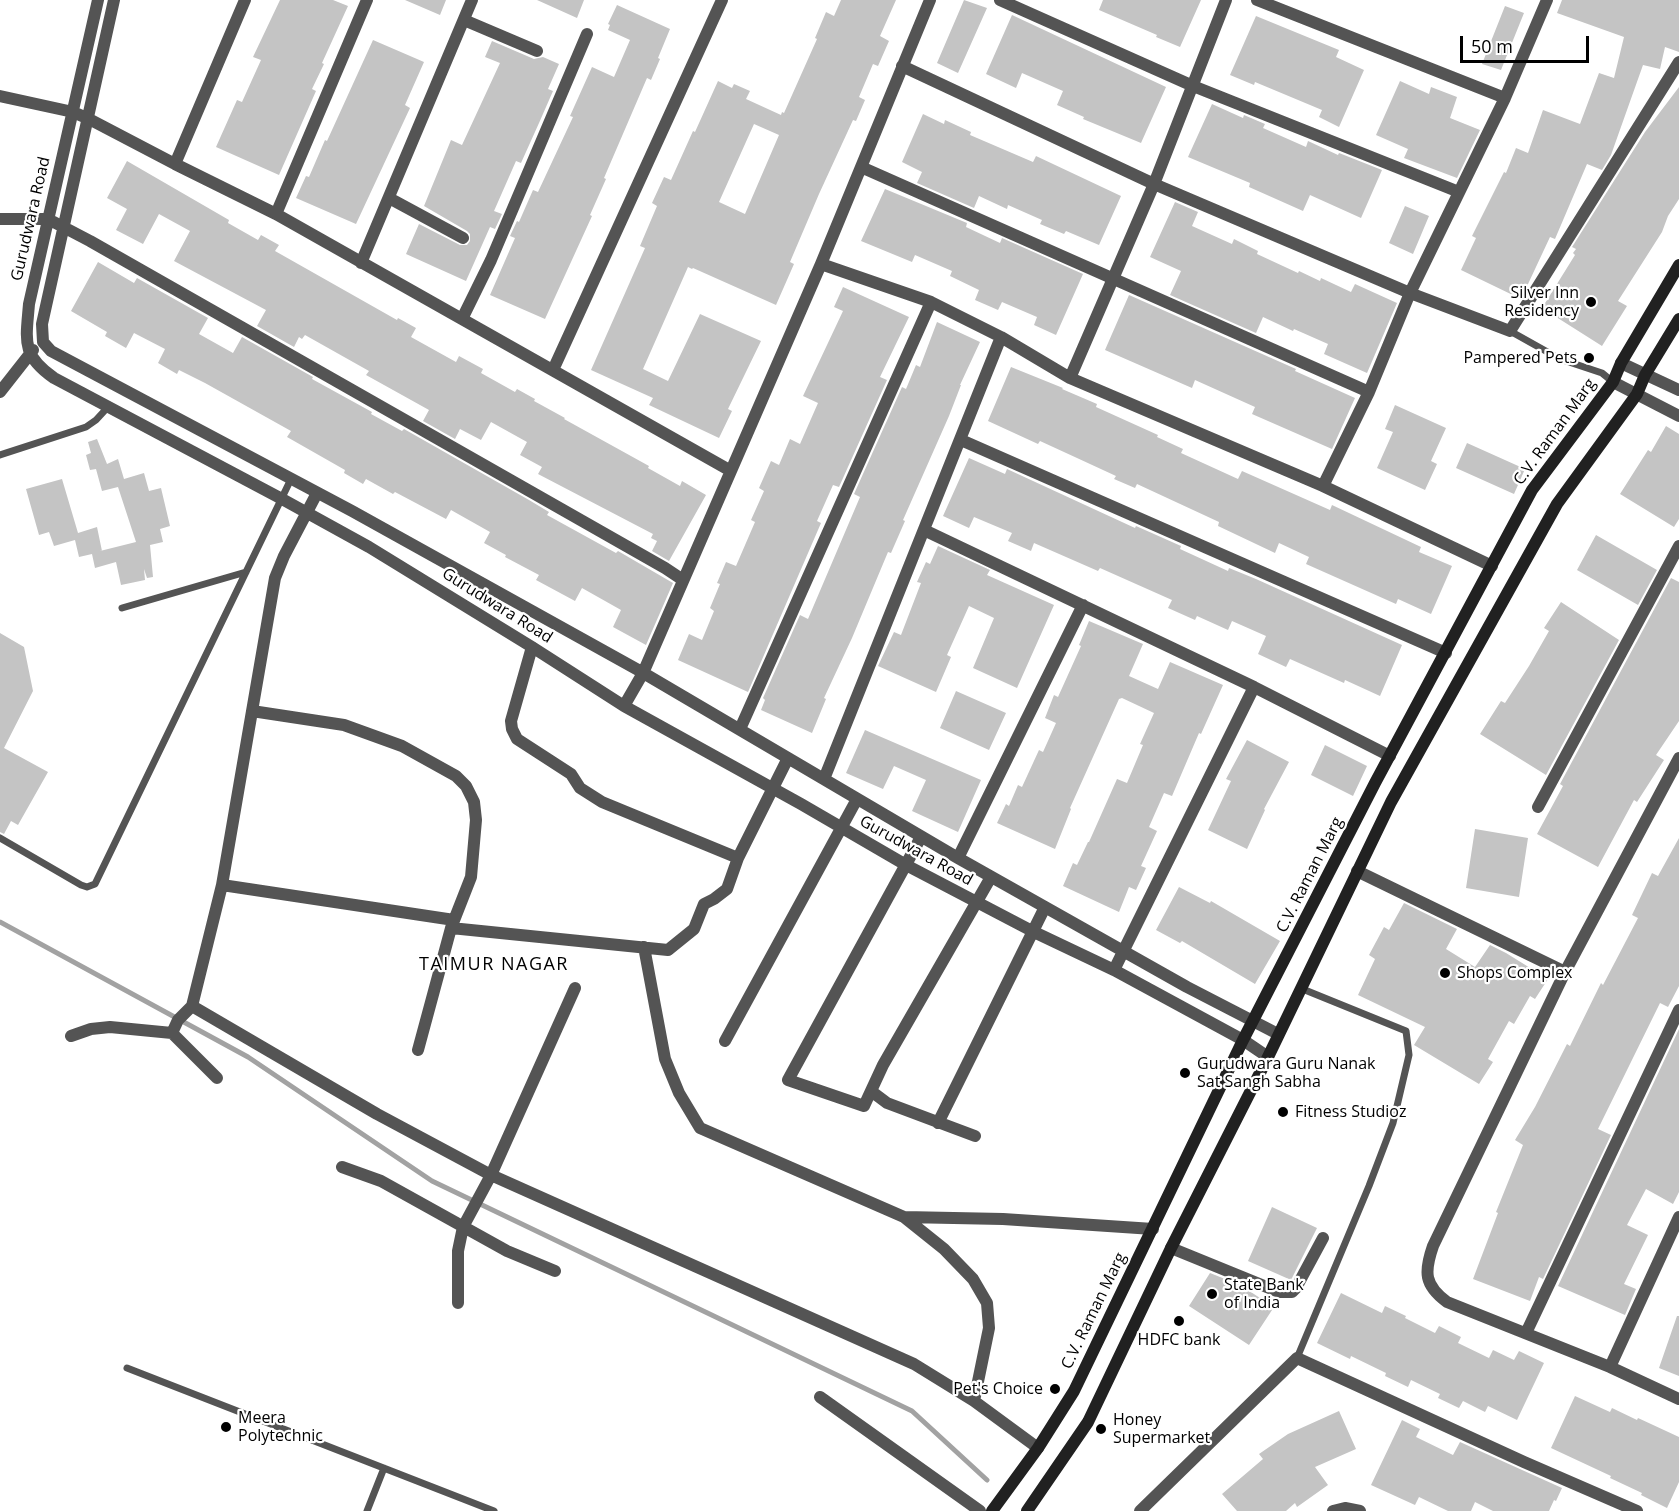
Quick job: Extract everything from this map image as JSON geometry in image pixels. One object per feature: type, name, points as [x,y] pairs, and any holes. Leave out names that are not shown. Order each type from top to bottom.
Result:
[{"type":"main road","name":"C.V. Raman Marg","points":[[992,1511],[1038,1448],[1074,1391],[1243,1040],[1390,756],[1532,490],[1613,382],[1621,363],[1679,265]]},
{"type":"main road","points":[[1027,1511],[1088,1422],[1391,802],[1557,504],[1637,394],[1645,375],[1679,319]]},
{"type":"street","name":"Gurudwara Road","points":[[98,0],[29,304],[26,330],[31,358],[40,368],[54,378],[369,547],[532,646],[624,706],[772,790],[976,903],[1114,970],[1243,1040],[1268,1057]]},
{"type":"street","points":[[114,0],[42,324],[43,342],[51,351],[317,493],[643,674],[958,858],[1278,1034]]},
{"type":"street","points":[[174,164],[245,0]]},
{"type":"street","points":[[276,213],[367,0]]},
{"type":"street","points":[[362,263],[472,0]]},
{"type":"street","points":[[553,370],[722,0]]},
{"type":"street","points":[[624,706],[643,674],[821,264],[930,0]]},
{"type":"street","points":[[1000,0],[1193,86],[1459,192]]},
{"type":"street","points":[[1070,378],[1154,184],[1226,0]]},
{"type":"street","points":[[1257,0],[1505,98]]},
{"type":"street","points":[[1323,486],[1369,392],[1410,293],[1505,98],[1547,0]]},
{"type":"street","points":[[464,20],[537,51]]},
{"type":"street","points":[[462,319],[491,260],[587,34]]},
{"type":"street","points":[[902,66],[1154,184],[1410,293],[1510,331],[1679,63]]},
{"type":"street","points":[[0,96],[73,112],[89,118],[174,164],[276,213],[731,471]]},
{"type":"street","points":[[861,167],[1369,392]]},
{"type":"street","points":[[389,198],[463,238]]},
{"type":"street","points":[[0,219],[48,219],[645,556],[683,580]]},
{"type":"street","points":[[821,264],[931,302],[1001,337],[1070,378],[1323,486],[1492,566]]},
{"type":"street","points":[[740,729],[931,302]]},
{"type":"street","points":[[824,779],[1001,337]]},
{"type":"street","points":[[0,392],[30,353],[43,342]]},
{"type":"street","points":[[1621,363],[1679,390]]},
{"type":"street","points":[[1613,382],[1679,416]]},
{"type":"street","points":[[961,441],[1446,653]]},
{"type":"street","points":[[172,1033],[185,1013],[222,885],[275,578],[317,493]]},
{"type":"street","points":[[924,530],[1254,687],[1390,756]]},
{"type":"street","points":[[1538,807],[1679,546]]},
{"type":"street","points":[[958,858],[1083,605]]},
{"type":"street","points":[[532,646],[511,720],[517,738],[571,774],[580,788],[602,802],[738,858]]},
{"type":"street","points":[[1114,970],[1254,687]]},
{"type":"street","points":[[252,711],[344,725],[375,735],[416,753],[456,776],[466,786],[474,802],[476,820],[471,877],[453,924],[418,1050]]},
{"type":"street","points":[[222,885],[453,924],[668,950],[694,929],[705,904],[727,889],[738,858],[788,758]]},
{"type":"street","points":[[1679,758],[1565,972],[1433,1246],[1428,1262],[1427,1278],[1434,1292],[1447,1302],[1610,1367],[1679,1399]]},
{"type":"street","points":[[725,1041],[857,799]]},
{"type":"street","points":[[921,837],[788,1080],[864,1106],[883,1065],[991,876]]},
{"type":"street","points":[[1357,871],[1565,972]]},
{"type":"street","points":[[938,1123],[1045,907]]},
{"type":"street","points":[[644,947],[665,1059],[679,1093],[700,1128],[904,1217],[944,1249],[973,1279],[987,1303],[989,1328],[974,1401]]},
{"type":"street","points":[[458,1303],[458,1251],[463,1227],[491,1175],[575,988]]},
{"type":"street","points":[[1526,1333],[1679,1010]]},
{"type":"street","points":[[185,1013],[491,1175],[914,1364],[974,1401],[1038,1448]]},
{"type":"street","points":[[71,1036],[91,1029],[110,1027],[172,1033],[217,1078]]},
{"type":"street","points":[[871,1091],[887,1103],[975,1137]]},
{"type":"street","points":[[342,1167],[381,1181],[507,1251],[555,1271]]},
{"type":"street","points":[[904,1217],[1003,1219],[1153,1229]]},
{"type":"street","points":[[1610,1367],[1679,1217]]},
{"type":"street","points":[[1172,1248],[1285,1293],[1292,1292],[1296,1288],[1323,1239]]},
{"type":"street","points":[[1140,1511],[1297,1358],[1637,1511]]},
{"type":"street","points":[[820,1397],[980,1511]]},
{"type":"street","points":[[1333,1511],[1345,1508],[1360,1511]]},
{"type":"lane","points":[[1510,331],[1560,359],[1602,373],[1613,382]]},
{"type":"lane","points":[[0,455],[86,427],[108,407]]},
{"type":"lane","points":[[0,838],[87,888],[95,884],[291,479]]},
{"type":"lane","points":[[122,608],[246,572]]},
{"type":"lane","points":[[1297,1358],[1393,1123],[1409,1054],[1406,1030],[1300,988]]},
{"type":"lane","points":[[128,1368],[494,1511]]},
{"type":"lane","points":[[367,1511],[384,1468]]},
{"type":"building","points":[[280,0],[333,0],[348,6],[322,63],[324,64],[312,89],[316,91],[279,175],[216,147],[237,100],[242,102],[261,60],[253,57]]},
{"type":"building","points":[[405,0],[446,0],[440,15]]},
{"type":"building","points":[[537,0],[584,0],[577,18]]},
{"type":"building","points":[[841,0],[896,0],[880,36],[889,41],[878,66],[873,64],[859,97],[865,100],[856,121],[853,120],[819,194],[790,262],[794,264],[776,305],[688,267],[643,369],[668,381],[700,314],[761,341],[728,409],[732,411],[719,438],[649,405],[653,398],[591,370],[645,248],[640,246],[657,206],[652,203],[664,177],[671,180],[718,81],[732,88],[734,84],[750,91],[746,99],[781,115],[782,112],[784,113],[817,39],[815,38],[826,12],[834,16]],"holes":[[[754,124],[779,135],[745,214],[719,202]]]},
{"type":"building","points":[[964,0],[987,8],[958,73],[937,63]]},
{"type":"building","points":[[1103,0],[1201,0],[1180,47],[1099,10]]},
{"type":"building","points":[[1562,0],[1679,0],[1679,52],[1665,47],[1660,69],[1643,65],[1611,155],[1602,170],[1587,164],[1555,239],[1550,237],[1521,299],[1461,270],[1476,238],[1472,236],[1504,172],[1506,173],[1516,148],[1528,153],[1543,110],[1580,124],[1599,73],[1614,78],[1624,37],[1557,13]]},
{"type":"building","points":[[617,5],[670,29],[651,80],[647,78],[604,178],[606,179],[590,215],[592,216],[545,319],[490,295],[515,238],[510,236],[533,190],[538,192],[573,117],[570,116],[592,67],[614,77],[630,40],[608,30],[610,25],[608,24]]},
{"type":"building","points":[[1505,6],[1524,13],[1501,70],[1482,64]]},
{"type":"building","points":[[1012,15],[1166,87],[1141,143],[1083,119],[1084,117],[1057,105],[1063,91],[1022,73],[1016,88],[986,74]]},
{"type":"building","points":[[1256,16],[1339,50],[1336,57],[1364,70],[1339,127],[1319,117],[1322,110],[1255,82],[1254,85],[1230,75]]},
{"type":"building","points":[[373,40],[424,62],[405,105],[410,108],[356,224],[296,198],[306,176],[309,177],[325,140],[327,141]]},
{"type":"building","points":[[492,41],[534,59],[543,57],[559,64],[548,89],[553,91],[539,123],[521,163],[516,161],[494,211],[502,214],[495,229],[490,227],[466,281],[406,254],[419,224],[460,245],[467,245],[470,241],[470,234],[467,231],[424,206],[451,140],[462,145],[500,63],[485,57]]},
{"type":"building","points":[[1400,81],[1429,94],[1431,87],[1457,97],[1450,118],[1480,130],[1457,178],[1404,158],[1408,149],[1376,135]]},
{"type":"building","points":[[1679,87],[1679,199],[1668,216],[1662,232],[1618,301],[1627,306],[1602,346],[1542,308],[1575,255],[1573,253],[1576,249],[1572,247],[1645,132]]},
{"type":"building","points":[[1212,104],[1243,118],[1244,115],[1265,124],[1263,128],[1306,147],[1308,141],[1338,155],[1339,153],[1382,170],[1361,218],[1310,195],[1303,211],[1249,187],[1250,183],[1188,157]]},
{"type":"building","points":[[923,114],[944,124],[945,120],[971,132],[970,135],[1033,162],[1036,156],[1121,196],[1099,245],[1066,231],[1064,234],[1040,224],[1042,220],[1008,205],[1007,209],[979,196],[974,208],[917,183],[922,172],[902,162]]},
{"type":"building","points":[[127,161],[229,220],[228,223],[258,240],[261,235],[279,245],[275,251],[397,320],[398,318],[416,328],[411,337],[456,362],[459,356],[483,369],[481,373],[515,392],[517,389],[535,399],[534,401],[564,419],[649,466],[648,468],[680,486],[682,481],[706,495],[669,561],[652,551],[657,541],[651,538],[653,534],[538,474],[542,467],[520,455],[527,442],[491,422],[481,440],[460,429],[455,439],[423,421],[429,410],[366,375],[369,371],[305,335],[302,339],[299,337],[294,347],[257,326],[266,310],[174,261],[190,231],[159,214],[143,244],[116,230],[127,209],[107,198]]},
{"type":"building","points":[[885,189],[967,223],[966,227],[1000,243],[1002,238],[1083,274],[1056,335],[1034,325],[1037,317],[1002,302],[998,310],[975,300],[979,290],[950,276],[952,271],[915,255],[912,262],[861,241]]},
{"type":"building","points":[[1175,202],[1198,212],[1192,226],[1232,244],[1234,239],[1258,251],[1257,254],[1298,273],[1299,271],[1320,281],[1321,278],[1351,292],[1355,284],[1397,303],[1367,373],[1324,354],[1328,344],[1294,329],[1293,331],[1263,317],[1256,333],[1170,295],[1181,271],[1150,257]]},
{"type":"building","points":[[1405,206],[1429,216],[1413,254],[1389,243]]},
{"type":"building","points":[[98,262],[134,283],[137,278],[208,318],[199,334],[233,353],[242,337],[372,412],[371,414],[402,431],[404,429],[529,500],[549,512],[547,515],[616,553],[618,551],[673,583],[646,645],[613,627],[621,610],[582,588],[575,601],[536,580],[539,575],[484,543],[490,532],[451,510],[446,519],[366,479],[363,484],[344,473],[345,470],[287,437],[291,431],[205,383],[179,370],[177,374],[158,363],[165,349],[134,333],[126,348],[105,336],[107,332],[71,311]]},
{"type":"building","points":[[843,287],[909,317],[880,377],[887,380],[839,487],[833,485],[817,521],[821,523],[748,692],[678,660],[689,634],[702,640],[714,611],[710,608],[726,562],[736,566],[755,522],[751,520],[764,491],[759,488],[771,461],[779,465],[790,439],[800,444],[818,403],[803,396],[843,311],[834,307]]},
{"type":"building","points":[[1129,295],[1296,369],[1295,371],[1355,398],[1332,449],[1252,414],[1255,407],[1195,380],[1192,388],[1105,350]]},
{"type":"building","points":[[937,322],[980,342],[891,553],[888,552],[824,698],[826,699],[812,733],[761,710],[765,700],[763,698],[800,615],[808,619],[860,497],[854,494],[902,387],[906,389],[916,365],[920,367]]},
{"type":"building","points":[[1011,367],[1097,404],[1096,407],[1183,449],[1181,453],[1238,479],[1242,471],[1330,510],[1332,505],[1421,547],[1419,552],[1452,566],[1431,614],[1398,599],[1396,604],[1306,564],[1309,557],[1279,543],[1275,553],[1218,526],[1219,522],[1137,484],[1135,488],[1114,479],[1116,476],[1040,441],[1038,444],[988,421]]},
{"type":"building","points":[[1395,405],[1446,428],[1431,461],[1437,464],[1425,490],[1377,468],[1393,432],[1385,429]]},
{"type":"building","points":[[1666,426],[1679,434],[1679,519],[1674,527],[1620,494],[1648,450],[1651,452]]},
{"type":"building","points":[[97,439],[107,464],[118,459],[124,479],[144,473],[149,491],[161,488],[170,526],[160,529],[163,542],[150,545],[153,577],[147,578],[144,569],[145,580],[121,585],[116,562],[95,568],[92,554],[79,557],[75,540],[54,546],[49,532],[39,535],[26,489],[62,479],[78,533],[97,527],[102,551],[136,542],[118,487],[102,491],[96,469],[90,470],[86,455],[91,453],[88,442]]},
{"type":"building","points":[[1467,443],[1525,469],[1514,494],[1456,468]]},
{"type":"building","points":[[969,458],[1005,474],[1007,469],[1135,528],[1136,526],[1181,546],[1180,549],[1228,571],[1229,568],[1256,579],[1402,645],[1380,696],[1290,659],[1286,667],[1258,654],[1266,636],[1232,621],[1228,630],[1197,616],[1195,620],[1168,608],[1172,600],[1100,568],[1098,571],[1034,543],[1031,551],[1008,541],[1012,533],[974,517],[969,528],[943,516]]},
{"type":"building","points":[[1596,535],[1657,570],[1638,605],[1577,570]]},
{"type":"building","points":[[938,546],[990,570],[987,575],[1054,605],[1017,688],[973,668],[994,618],[969,606],[947,655],[951,657],[936,692],[878,666],[894,632],[901,635],[921,583],[917,582],[926,562],[930,564]]},
{"type":"building","points":[[1671,578],[1679,582],[1679,721],[1656,755],[1664,760],[1637,802],[1634,800],[1598,867],[1537,834],[1563,786],[1560,784]]},
{"type":"building","points":[[1561,602],[1619,640],[1546,775],[1480,734],[1501,701],[1505,703],[1529,666],[1549,631],[1544,628]]},
{"type":"building","points":[[1089,621],[1143,644],[1129,676],[1158,689],[1170,662],[1223,685],[1172,796],[1164,793],[1149,827],[1157,831],[1141,866],[1146,868],[1136,890],[1129,887],[1119,912],[1063,886],[1073,863],[1077,865],[1089,842],[1117,779],[1127,783],[1143,745],[1140,744],[1154,713],[1122,698],[1119,699],[1070,808],[1055,849],[997,823],[1006,804],[1009,806],[1018,785],[1022,787],[1039,750],[1043,752],[1056,723],[1045,718],[1054,695],[1058,697],[1081,646],[1079,645]]},
{"type":"building","points":[[0,633],[24,647],[33,691],[4,748],[48,772],[18,825],[11,821],[4,834],[0,832]]},
{"type":"building","points":[[956,691],[1006,713],[989,750],[940,728]]},
{"type":"building","points":[[865,730],[981,780],[958,832],[912,811],[926,780],[894,766],[883,789],[846,773]]},
{"type":"building","points":[[1247,740],[1289,762],[1264,809],[1247,849],[1208,830],[1231,781],[1226,779]]},
{"type":"building","points":[[1325,745],[1367,766],[1353,796],[1311,775]]},
{"type":"building","points":[[1475,829],[1528,838],[1519,897],[1466,888]]},
{"type":"building","points":[[1679,838],[1679,986],[1668,1007],[1660,1003],[1598,1129],[1611,1135],[1543,1279],[1539,1277],[1530,1301],[1473,1279],[1498,1213],[1496,1212],[1523,1145],[1515,1140],[1535,1107],[1567,1044],[1570,1046],[1601,983],[1603,985],[1638,918],[1632,915],[1652,873],[1658,876]]},
{"type":"building","points":[[1179,887],[1210,903],[1211,901],[1280,941],[1255,984],[1182,941],[1180,943],[1156,930]]},
{"type":"building","points":[[1404,903],[1457,929],[1446,949],[1475,967],[1490,945],[1548,979],[1535,999],[1530,996],[1514,1024],[1509,1021],[1488,1059],[1493,1062],[1479,1084],[1414,1045],[1425,1027],[1358,995],[1375,959],[1369,955],[1384,927],[1389,930]]},
{"type":"building","points":[[1679,1029],[1679,1192],[1673,1204],[1646,1189],[1627,1225],[1648,1235],[1624,1284],[1636,1289],[1625,1315],[1558,1286]]},
{"type":"building","points":[[1272,1207],[1317,1228],[1291,1280],[1248,1261]]},
{"type":"building","points":[[1210,1273],[1240,1285],[1274,1307],[1249,1345],[1189,1306]]},
{"type":"building","points":[[1341,1293],[1382,1313],[1385,1306],[1435,1333],[1439,1326],[1461,1337],[1458,1343],[1489,1358],[1493,1350],[1514,1360],[1519,1351],[1544,1363],[1517,1420],[1488,1406],[1485,1412],[1463,1401],[1459,1408],[1438,1398],[1440,1394],[1411,1380],[1408,1387],[1351,1356],[1350,1359],[1317,1343]]},
{"type":"building","points":[[1677,1316],[1679,1316],[1679,1376],[1659,1368]]},
{"type":"building","points":[[1575,1396],[1610,1412],[1612,1408],[1637,1420],[1638,1418],[1679,1437],[1679,1482],[1667,1508],[1610,1478],[1611,1476],[1551,1448]]},
{"type":"building","points":[[1339,1411],[1356,1449],[1315,1467],[1328,1485],[1297,1507],[1295,1503],[1286,1511],[1237,1511],[1222,1494],[1263,1459],[1259,1454],[1288,1434]]},
{"type":"building","points":[[1402,1420],[1420,1429],[1416,1437],[1453,1455],[1460,1442],[1562,1488],[1556,1501],[1554,1500],[1549,1511],[1493,1511],[1475,1502],[1471,1511],[1448,1511],[1419,1497],[1415,1505],[1371,1485]]},
{"type":"waterway","points":[[0,922],[248,1057],[432,1181],[912,1411],[987,1480]]},
{"type":"place","name":"Silver Inn Residency","points":[[1591,302]]},
{"type":"place","name":"Pampered Pets","points":[[1589,358]]},
{"type":"place","name":"Shops Complex","points":[[1445,973]]},
{"type":"place","name":"Gurudwara Guru Nanak Sat Sangh Sabha","points":[[1185,1073]]},
{"type":"place","name":"Fitness Studioz","points":[[1283,1112]]},
{"type":"place","name":"State Bank of India","points":[[1212,1294]]},
{"type":"place","name":"HDFC bank","points":[[1179,1321]]},
{"type":"place","name":"Pet's Choice","points":[[1055,1389]]},
{"type":"place","name":"Meera Polytechnic","points":[[226,1427]]},
{"type":"place","name":"Honey Supermarket","points":[[1101,1429]]},
{"type":"district","name":"TAIMUR NAGAR","points":[[494,965]]}]
